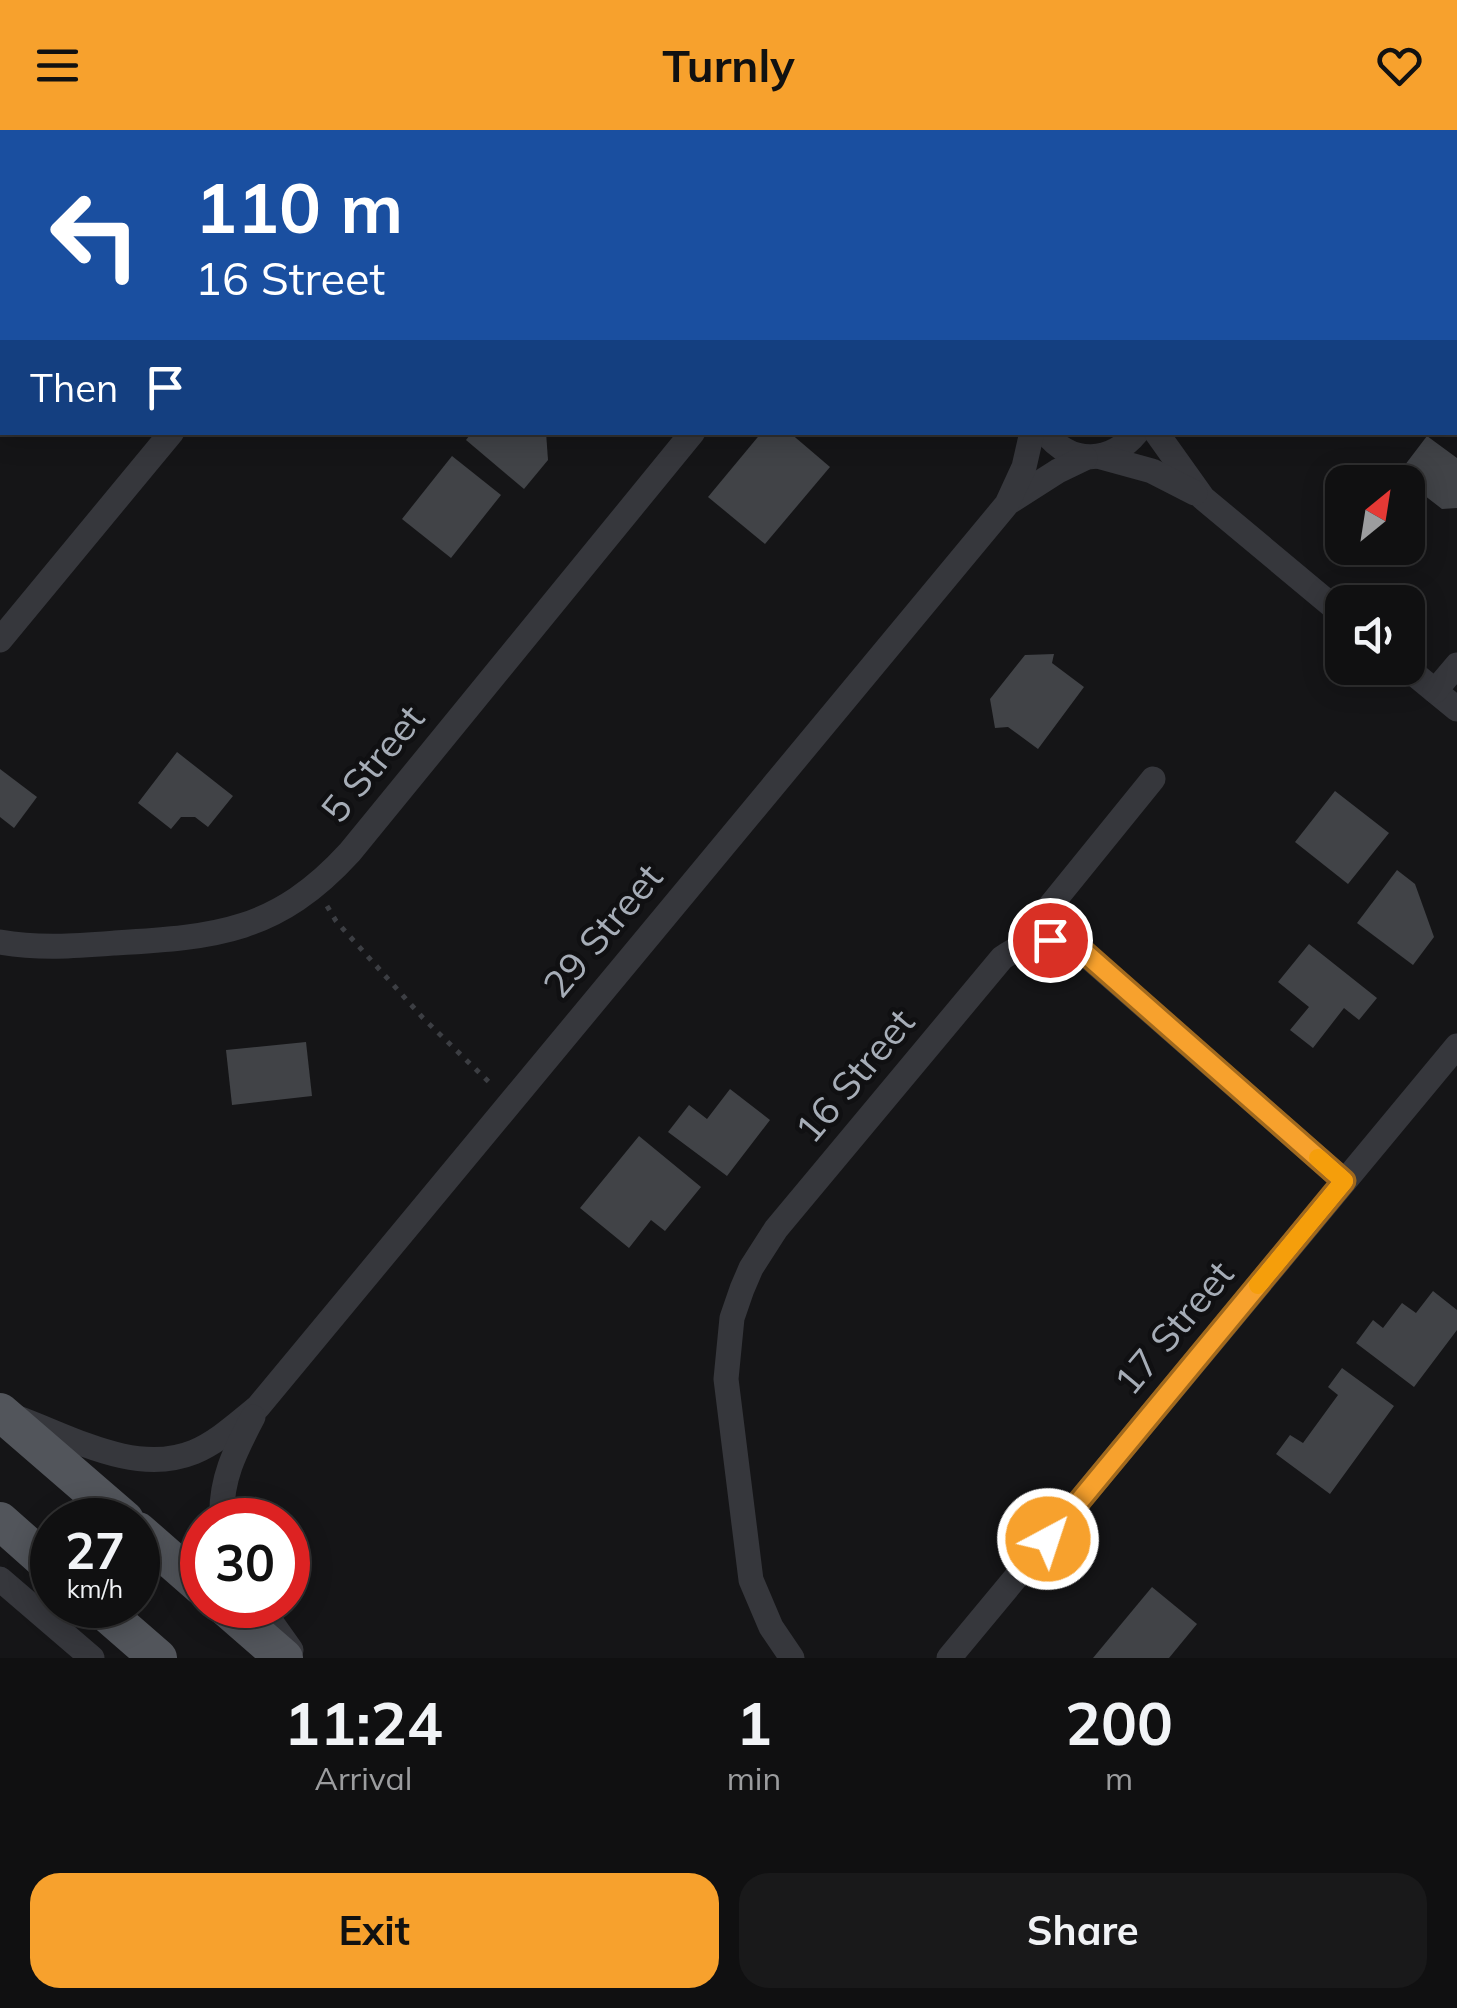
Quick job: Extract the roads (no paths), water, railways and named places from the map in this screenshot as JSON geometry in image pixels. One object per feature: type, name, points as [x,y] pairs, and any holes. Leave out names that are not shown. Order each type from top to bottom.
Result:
[{"type":"main road","points":[[0,1411],[100,1498]]},
{"type":"main road","points":[[0,1521],[30,1547]]},
{"type":"main road","points":[[160,1550],[180,1568]]},
{"type":"main road","points":[[123,1628],[158,1658]]},
{"type":"main road","points":[[249,1628],[284,1658]]},
{"type":"street","points":[[0,640],[170,435]]},
{"type":"street","name":"5 Street","points":[[0,942],[41,948],[222,933],[282,910],[315,887],[350,852],[691,435]]},
{"type":"street","name":"29 Street","points":[[0,1411],[126,1458],[159,1460],[194,1452],[212,1443],[258,1407],[1007,504],[1024,467],[1031,435]]},
{"type":"street","points":[[1048,435],[1057,446],[1152,471],[1204,498],[1325,600]]},
{"type":"street","name":"29 Street","points":[[1007,504],[1058,471],[1116,452],[1134,435]]},
{"type":"street","points":[[1158,435],[1204,498]]},
{"type":"street","points":[[1435,691],[1457,664]]},
{"type":"street","points":[[1425,683],[1457,709]]},
{"type":"street","points":[[1153,779],[1046,911],[1036,940],[1064,943],[1084,952],[1344,1181]]},
{"type":"street","name":"16 Street","points":[[792,1658],[771,1628],[751,1580],[726,1379],[732,1318],[742,1289],[776,1229],[1002,958],[1022,944],[1036,940]]},
{"type":"street","name":"17 Street","points":[[949,1658],[1457,1046]]},
{"type":"street","name":"29 Street","points":[[222,1498],[228,1466],[258,1407]]},
{"type":"street","points":[[0,1579],[92,1658]]},
{"type":"street","points":[[275,1628],[297,1658]]}]
